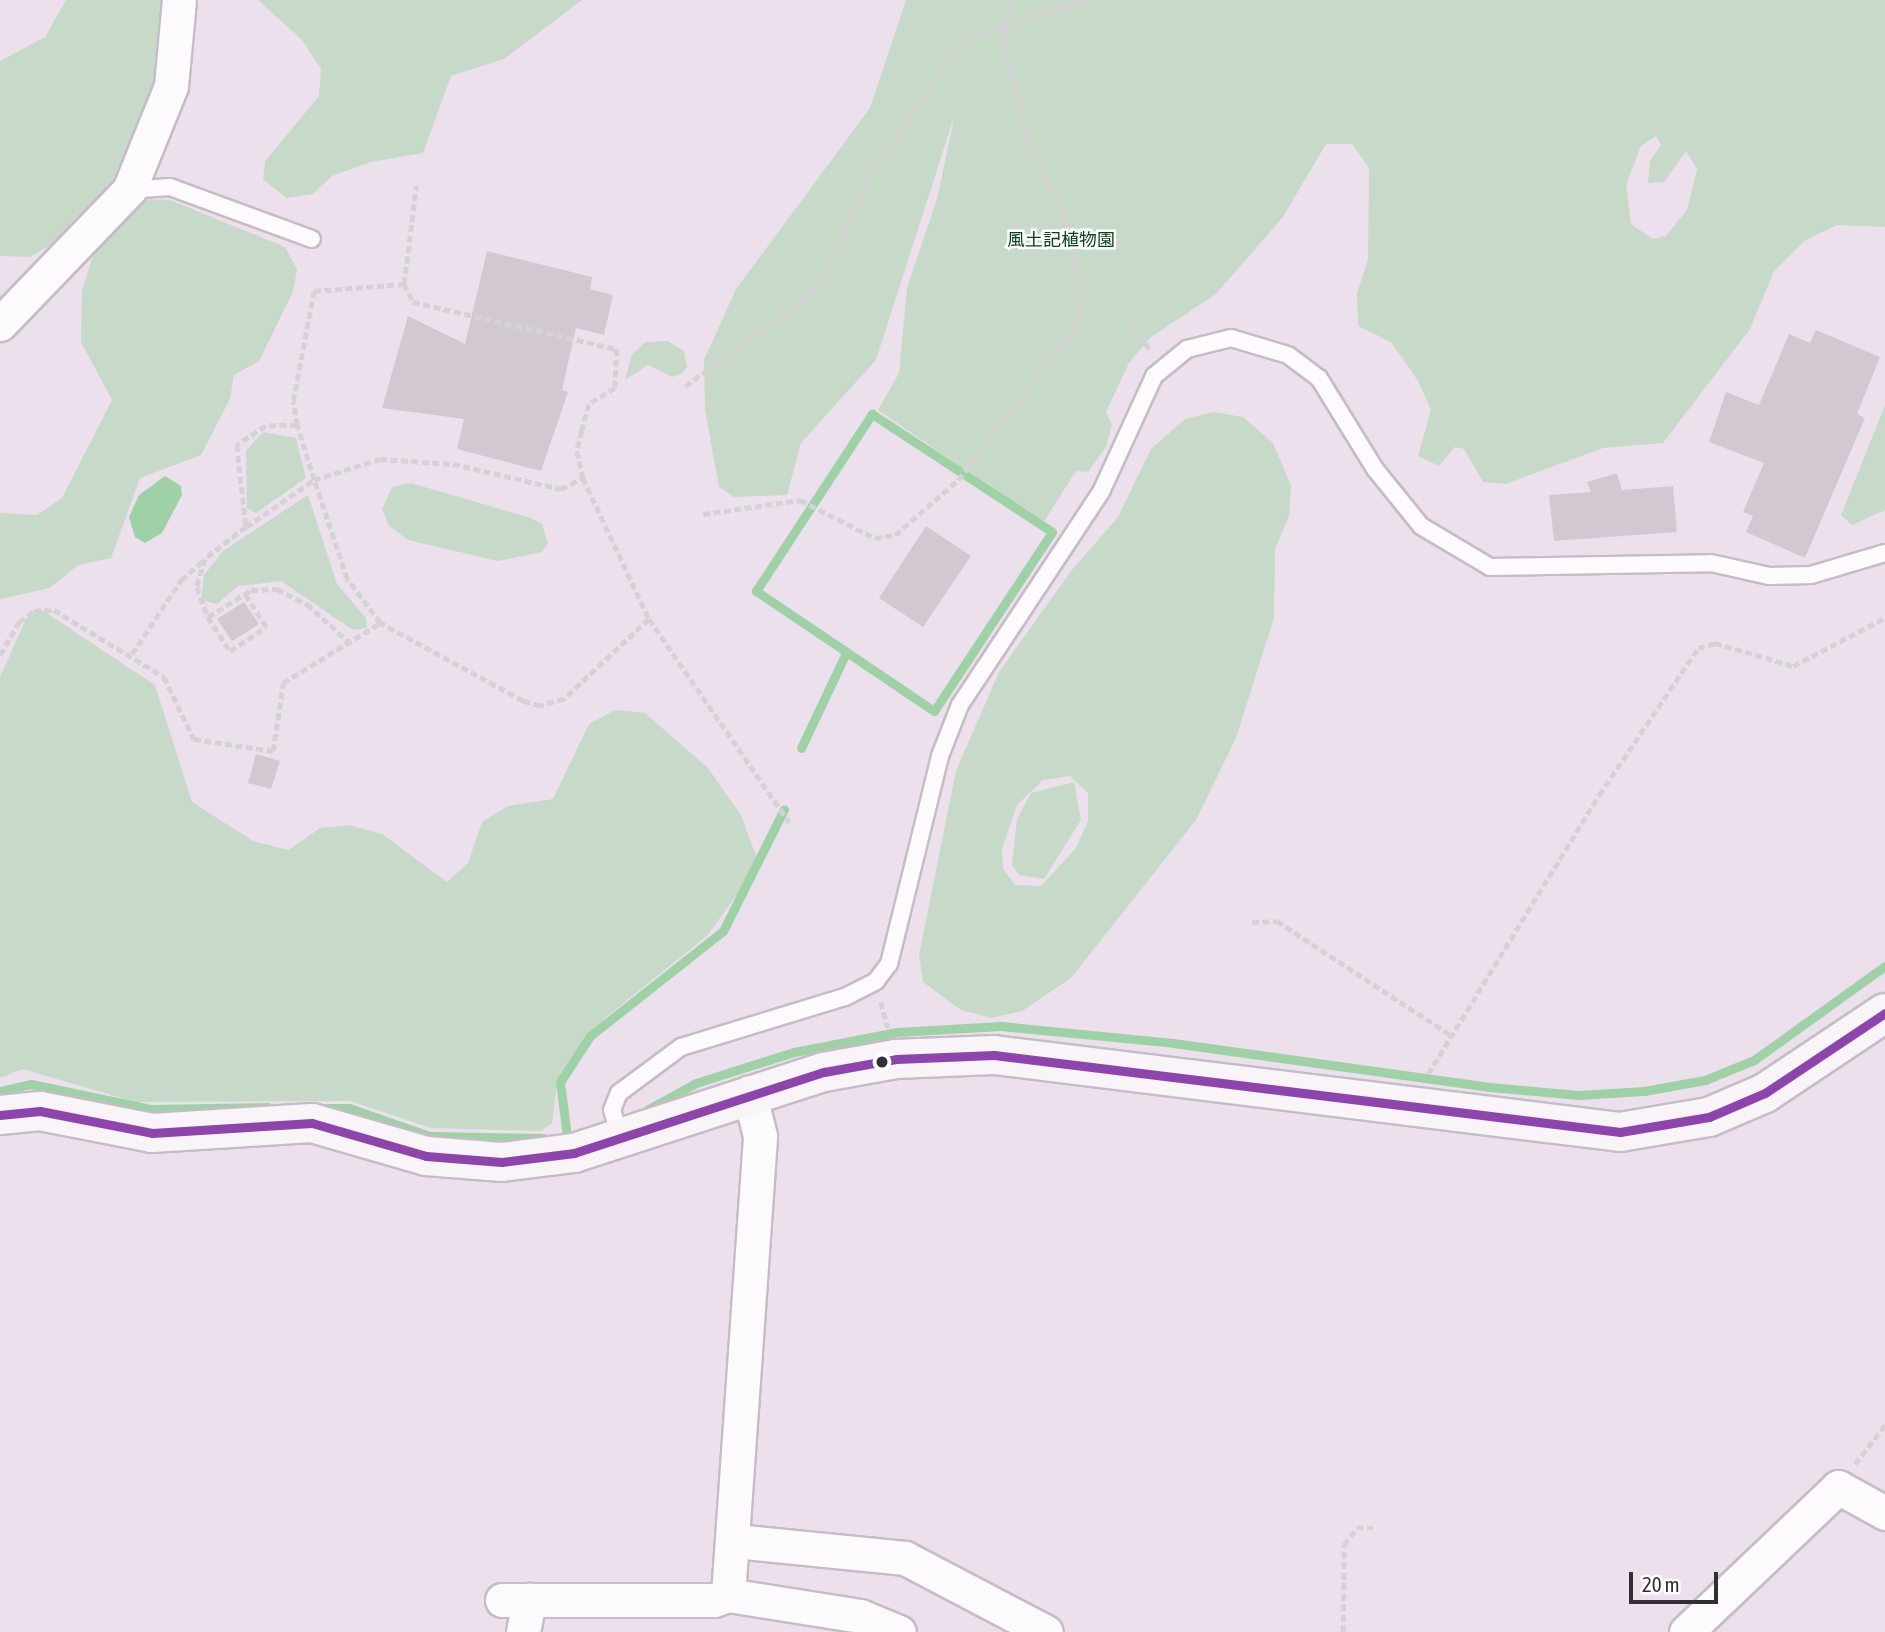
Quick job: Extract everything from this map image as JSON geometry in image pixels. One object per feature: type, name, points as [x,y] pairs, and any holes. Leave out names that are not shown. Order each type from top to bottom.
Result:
[{"type":"main road","points":[[0,1115],[40,1111],[152,1133],[312,1123],[465,1161],[539,1159],[620,1139],[749,1093],[896,1059],[995,1055],[1080,1062],[1620,1132],[1709,1117],[1765,1093],[1885,1013]]},
{"type":"street","points":[[0,324],[128,190],[171,86],[179,0]]},
{"type":"street","points":[[728,1595],[735,1541],[736,1441],[760,1136],[749,1093]]},
{"type":"street","points":[[1686,1632],[1838,1487],[1885,1513]]},
{"type":"street","points":[[735,1541],[905,1558],[1030,1629]]},
{"type":"street","points":[[523,1632],[515,1600],[714,1600],[728,1595],[860,1616],[899,1632]]},
{"type":"lane","points":[[128,190],[170,187],[312,239]]},
{"type":"lane","points":[[620,1139],[612,1110],[619,1093],[681,1046],[845,997],[876,981],[901,935],[917,844],[960,705],[1101,492],[1154,376],[1187,349],[1231,338],[1288,355],[1319,378],[1375,469],[1421,526],[1490,567],[1712,563],[1769,576],[1811,575],[1885,553]]},
{"type":"path","points":[[703,514],[806,502],[887,538],[958,480],[1079,323],[1075,240],[1031,145],[1002,26],[1012,0]]},
{"type":"path","points":[[685,386],[803,302],[828,269],[872,171],[952,55],[1002,26],[1091,0]]},
{"type":"path","points":[[416,186],[404,284],[413,302],[617,349],[615,388],[589,404],[577,451],[583,478],[649,619],[789,822]]},
{"type":"path","points":[[404,284],[314,291],[293,401],[297,425],[347,579],[380,624],[540,706],[564,699],[649,619]]},
{"type":"path","points":[[1132,327],[1150,349]]},
{"type":"path","points":[[246,527],[237,445],[266,426],[297,425]]},
{"type":"path","points":[[132,654],[181,580],[246,527],[314,480],[380,459],[410,457],[561,489],[583,478]]},
{"type":"path","points":[[205,559],[197,587],[208,617],[230,651],[267,627],[244,593]]},
{"type":"path","points":[[208,617],[244,593],[289,593],[349,642]]},
{"type":"path","points":[[0,655],[19,622],[34,611],[54,610],[132,654],[164,677],[194,739],[273,751],[283,683],[380,624]]},
{"type":"path","points":[[1432,1065],[1698,648],[1715,643],[1793,666],[1885,618]]},
{"type":"path","points":[[1252,922],[1277,921],[1451,1036]]},
{"type":"path","points":[[876,981],[896,1059]]},
{"type":"path","points":[[1838,1487],[1885,1425]]},
{"type":"path","points":[[1343,1632],[1344,1545],[1357,1528],[1373,1528]]},
{"type":"green space","points":[[66,0],[168,0],[167,33],[154,61],[158,76],[105,197],[65,237],[30,257],[0,256],[0,61],[45,37]]},
{"type":"green space","points":[[258,0],[582,0],[504,59],[451,76],[423,153],[371,162],[332,176],[313,194],[287,198],[263,180],[265,161],[319,96],[321,69],[302,40]]},
{"type":"green space","name":"風土記植物園","points":[[906,0],[1885,0],[1885,227],[1837,225],[1804,241],[1774,271],[1750,329],[1663,443],[1603,448],[1506,484],[1483,482],[1464,449],[1455,447],[1439,466],[1418,456],[1431,410],[1418,381],[1391,342],[1358,326],[1357,293],[1368,259],[1369,168],[1352,144],[1326,144],[1283,217],[1216,294],[1151,337],[1129,363],[1106,412],[1112,425],[1106,447],[1088,472],[1076,471],[1043,523],[878,410],[899,373],[907,288],[937,199],[955,114],[876,360],[801,443],[787,495],[734,497],[719,487],[705,410],[704,360],[736,289],[870,108]],"holes":[[[1656,136],[1661,145],[1650,161],[1648,183],[1664,182],[1686,151],[1697,169],[1687,210],[1666,236],[1653,239],[1631,224],[1626,185],[1641,146]]]},
{"type":"green space","points":[[137,199],[170,200],[285,247],[297,269],[293,292],[259,361],[234,375],[230,399],[201,455],[140,478],[111,558],[78,565],[50,588],[0,599],[0,513],[37,515],[62,498],[112,400],[81,342],[82,291],[100,233]]},
{"type":"green space","points":[[667,341],[684,351],[687,367],[681,374],[672,377],[648,365],[625,380],[632,354],[646,342]]},
{"type":"green space","points":[[1885,405],[1885,510],[1852,525],[1841,515]]},
{"type":"green space","points":[[1213,412],[1243,417],[1273,443],[1291,485],[1289,516],[1275,549],[1274,618],[1236,738],[1196,820],[1071,978],[1022,1011],[991,1018],[961,1010],[923,982],[919,955],[956,771],[999,672],[1071,571],[1118,517],[1151,449],[1185,419]],"holes":[[[1070,776],[1088,793],[1088,821],[1076,848],[1041,886],[1015,885],[1003,869],[1002,849],[1017,805],[1043,780]]]},
{"type":"green space","points":[[263,432],[296,438],[306,478],[256,513],[247,508],[246,451]]},
{"type":"green space","points":[[411,483],[531,518],[542,524],[548,544],[542,552],[498,561],[408,540],[389,526],[382,509],[392,487]]},
{"type":"green space","points":[[308,495],[337,584],[366,618],[367,628],[353,630],[281,581],[238,586],[217,604],[201,600],[204,575],[223,551]]},
{"type":"green space","points":[[39,608],[155,685],[192,802],[253,841],[289,850],[320,828],[349,825],[382,834],[447,882],[468,863],[482,822],[508,806],[553,799],[589,724],[615,710],[645,713],[708,768],[741,815],[756,856],[749,878],[707,936],[605,1018],[572,1057],[557,1082],[552,1123],[541,1131],[431,1128],[350,1101],[135,1102],[23,1069],[0,1078],[0,677],[26,619]]},
{"type":"green space","points":[[1074,782],[1081,820],[1044,879],[1019,875],[1012,865],[1017,819],[1031,793]]},
{"type":"shaded area","points":[[165,476],[181,486],[182,495],[162,533],[145,543],[135,537],[129,517],[139,495]]},
{"type":"building","points":[[487,251],[592,277],[590,289],[613,295],[604,335],[576,328],[562,390],[568,392],[541,471],[457,449],[464,419],[382,408],[408,316],[465,344]]},
{"type":"building","points":[[1816,330],[1880,357],[1857,414],[1865,418],[1805,558],[1746,532],[1753,516],[1743,512],[1764,463],[1709,442],[1726,392],[1759,405],[1789,334],[1810,343]]},
{"type":"building","points":[[1617,473],[1622,490],[1673,486],[1677,532],[1554,541],[1549,495],[1591,492],[1587,482]]},
{"type":"building","points":[[926,526],[971,556],[923,627],[879,598]]},
{"type":"building","points":[[244,602],[259,624],[232,641],[217,619]]},
{"type":"building","points":[[256,754],[280,761],[271,789],[248,783]]},
{"type":"waterway","points":[[872,414],[1052,532],[934,711],[756,591],[872,414]]},
{"type":"waterway","points":[[801,748],[846,653]]},
{"type":"waterway","points":[[567,1136],[560,1082],[590,1036],[723,931],[784,809]]},
{"type":"waterway","points":[[647,1110],[696,1083],[794,1052],[897,1032],[1001,1026],[1173,1043],[1490,1087],[1579,1095],[1644,1091],[1705,1080],[1754,1060],[1885,966]]},
{"type":"waterway","points":[[0,1091],[31,1084],[151,1109],[268,1107]]},
{"type":"waterway","points":[[317,1108],[349,1108],[430,1136],[543,1138]]},
{"type":"transit line","points":[[0,1115],[40,1111],[152,1133],[312,1123],[426,1156],[502,1162],[574,1153],[824,1072],[896,1059],[994,1055],[1620,1132],[1709,1117],[1765,1093],[1885,1013]]}]
